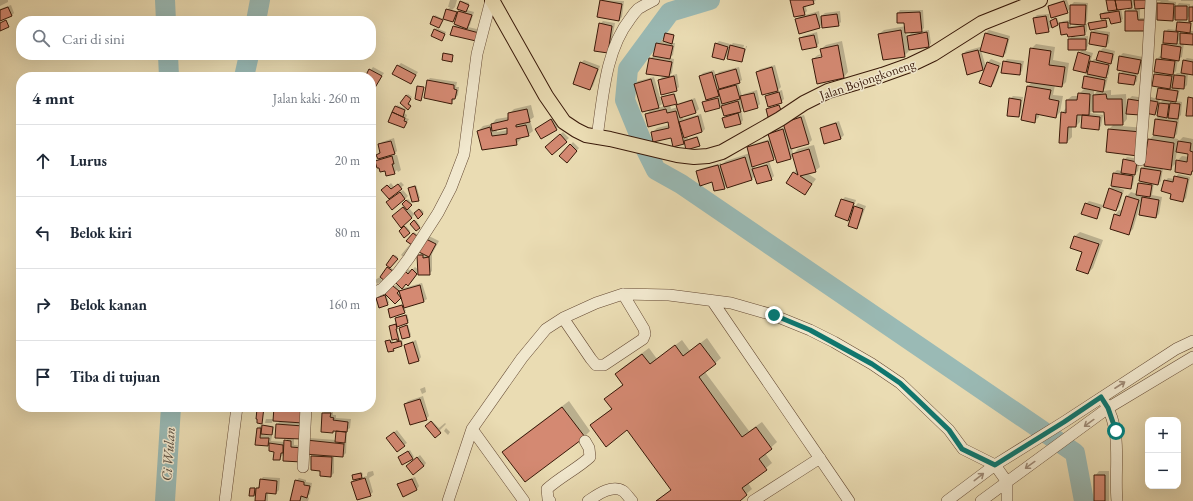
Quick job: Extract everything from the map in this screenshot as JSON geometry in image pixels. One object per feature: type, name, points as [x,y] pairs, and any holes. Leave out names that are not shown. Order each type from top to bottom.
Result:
[{"type":"main road","name":"Jalan Bojongkoneng","points":[[491,0],[556,111],[564,122],[586,135],[649,147],[677,155],[694,157],[708,156],[722,152],[780,119],[804,103],[828,91],[910,65],[933,54],[982,23],[1040,0]]},
{"type":"street","points":[[376,292],[382,289],[401,269],[438,213],[451,188],[464,154],[478,54],[491,0]]},
{"type":"street","points":[[604,138],[603,95],[611,57],[618,39],[627,23],[637,10],[654,0]]},
{"type":"street","points":[[1140,160],[1148,54],[1150,0]]},
{"type":"street","points":[[563,318],[596,365],[604,365],[643,339],[645,334],[644,329],[623,294]]},
{"type":"street","points":[[448,501],[472,429],[522,358],[546,330],[563,318],[596,303],[623,294],[669,295],[713,302],[731,303],[774,315],[810,330],[872,364],[900,383],[949,430],[962,449],[995,465],[1007,482],[1007,501]]},
{"type":"street","points":[[713,302],[849,501]]},
{"type":"street","points":[[946,501],[995,465],[1176,349],[1193,341]]},
{"type":"street","points":[[981,501],[1108,408],[1193,357]]},
{"type":"street","points":[[1101,397],[1108,408],[1116,431],[1117,501]]},
{"type":"street","points":[[224,501],[236,412]]},
{"type":"street","points":[[303,467],[306,412]]},
{"type":"street","points":[[472,429],[524,501]]},
{"type":"street","points":[[550,501],[548,499],[547,489],[590,457],[589,448],[585,441]]},
{"type":"street","points":[[753,501],[820,458]]},
{"type":"street","points":[[588,501],[613,488],[623,491],[632,501]]},
{"type":"building","points":[[600,0],[622,4],[619,21],[597,17]]},
{"type":"building","points":[[790,0],[813,0],[814,4],[803,7],[805,15],[794,17]]},
{"type":"building","points":[[1106,0],[1115,0],[1117,10],[1108,11]]},
{"type":"building","points":[[1115,0],[1131,0],[1132,8],[1117,10]]},
{"type":"building","points":[[1134,0],[1148,0],[1149,8],[1135,9]]},
{"type":"building","points":[[460,1],[469,5],[466,12],[457,9]]},
{"type":"building","points":[[1064,1],[1068,13],[1051,18],[1048,6]]},
{"type":"building","points":[[1157,3],[1174,4],[1173,21],[1157,20]]},
{"type":"building","points":[[1070,5],[1086,5],[1085,25],[1070,24]]},
{"type":"building","points":[[1175,6],[1187,6],[1187,20],[1175,20]]},
{"type":"building","points":[[8,7],[12,16],[0,21],[0,10]]},
{"type":"building","points":[[1189,7],[1193,7],[1193,21],[1189,22]]},
{"type":"building","points":[[446,9],[457,12],[453,22],[443,19]]},
{"type":"building","points":[[458,11],[472,15],[467,29],[454,24]]},
{"type":"building","points":[[1119,11],[1121,22],[1111,24],[1109,18],[1101,19],[1100,14]]},
{"type":"building","points":[[1125,11],[1137,11],[1138,20],[1145,20],[1146,31],[1125,31]]},
{"type":"building","points":[[920,12],[922,32],[905,33],[904,23],[897,23],[897,13]]},
{"type":"building","points":[[816,14],[820,28],[799,34],[795,19]]},
{"type":"building","points":[[837,14],[839,26],[822,28],[821,16]]},
{"type":"building","points":[[433,16],[443,20],[439,28],[430,24]]},
{"type":"building","points":[[1046,16],[1049,32],[1036,34],[1033,18]]},
{"type":"building","points":[[1056,18],[1058,25],[1052,28],[1050,21]]},
{"type":"building","points":[[6,20],[9,27],[0,31],[0,23]]},
{"type":"building","points":[[1106,20],[1107,27],[1090,30],[1088,23]]},
{"type":"building","points":[[1068,22],[1068,28],[1084,26],[1085,35],[1068,37],[1067,34],[1061,35],[1059,23]]},
{"type":"building","points":[[1177,22],[1191,23],[1190,33],[1176,31]]},
{"type":"building","points":[[599,23],[612,26],[608,53],[594,51]]},
{"type":"building","points":[[453,26],[479,33],[476,41],[450,35]]},
{"type":"building","points":[[434,29],[445,34],[442,41],[431,36]]},
{"type":"building","points":[[901,30],[905,57],[883,60],[878,34]]},
{"type":"building","points":[[1164,31],[1178,32],[1177,44],[1163,43]]},
{"type":"building","points":[[927,32],[929,47],[909,50],[907,36]]},
{"type":"building","points":[[1091,32],[1108,35],[1106,47],[1089,44]]},
{"type":"building","points":[[665,33],[674,35],[672,44],[663,41]]},
{"type":"building","points":[[985,33],[1008,39],[1003,57],[980,51]]},
{"type":"building","points":[[1180,33],[1193,34],[1193,45],[1180,44]]},
{"type":"building","points":[[814,35],[817,47],[802,50],[799,38]]},
{"type":"building","points":[[1068,39],[1086,39],[1086,50],[1068,50]]},
{"type":"building","points":[[656,43],[673,46],[670,59],[653,56]]},
{"type":"building","points":[[715,43],[728,47],[724,60],[712,57]]},
{"type":"building","points":[[1162,44],[1181,47],[1179,61],[1161,58]]},
{"type":"building","points":[[730,45],[745,49],[742,62],[727,59]]},
{"type":"building","points":[[838,45],[844,78],[817,84],[812,59],[822,57],[820,49]]},
{"type":"building","points":[[1030,48],[1051,51],[1049,65],[1065,67],[1062,87],[1026,82]]},
{"type":"building","points":[[978,50],[983,70],[967,75],[962,54]]},
{"type":"building","points":[[1099,51],[1113,54],[1111,64],[1096,60]]},
{"type":"building","points":[[1078,52],[1090,56],[1086,73],[1073,70]]},
{"type":"building","points":[[443,53],[453,55],[452,62],[442,60]]},
{"type":"building","points":[[1119,56],[1141,60],[1138,74],[1117,70]]},
{"type":"building","points":[[649,58],[672,62],[669,77],[646,74]]},
{"type":"building","points":[[1156,59],[1175,61],[1173,75],[1154,72]]},
{"type":"building","points":[[1183,60],[1193,62],[1193,75],[1181,73]]},
{"type":"building","points":[[1003,61],[1021,64],[1020,75],[1001,73]]},
{"type":"building","points":[[1090,61],[1109,65],[1106,78],[1087,74]]},
{"type":"building","points":[[580,62],[598,69],[590,90],[573,84]]},
{"type":"building","points":[[987,62],[999,66],[991,87],[979,83]]},
{"type":"building","points":[[397,65],[416,75],[411,84],[392,74]]},
{"type":"building","points":[[772,67],[778,91],[762,95],[756,72]]},
{"type":"building","points":[[369,69],[375,72],[368,72]]},
{"type":"building","points":[[736,69],[740,83],[719,89],[715,75]]},
{"type":"building","points":[[712,72],[719,96],[706,100],[699,76]]},
{"type":"building","points":[[376,73],[382,76],[376,86]]},
{"type":"building","points":[[1119,73],[1136,76],[1134,85],[1118,83]]},
{"type":"building","points":[[1154,74],[1172,76],[1170,89],[1152,86]]},
{"type":"building","points":[[1174,75],[1185,76],[1184,89],[1172,88]]},
{"type":"building","points":[[674,76],[677,91],[661,95],[658,80]]},
{"type":"building","points":[[1084,76],[1105,80],[1103,92],[1082,88]]},
{"type":"building","points":[[651,79],[659,108],[642,112],[634,84]]},
{"type":"building","points":[[427,80],[454,85],[454,89],[457,90],[455,99],[452,99],[452,104],[424,98]]},
{"type":"building","points":[[736,85],[740,99],[722,104],[718,90]]},
{"type":"building","points":[[417,86],[424,87],[421,101],[415,99]]},
{"type":"building","points":[[1027,86],[1051,90],[1049,99],[1059,101],[1056,118],[1036,114],[1035,123],[1021,120]]},
{"type":"building","points":[[1158,88],[1178,91],[1176,102],[1156,99]]},
{"type":"building","points":[[779,92],[782,103],[768,107],[765,96]]},
{"type":"building","points":[[754,93],[758,108],[744,112],[740,96]]},
{"type":"building","points":[[1078,93],[1090,94],[1089,115],[1077,115],[1076,127],[1068,127],[1067,143],[1059,143],[1061,112],[1066,113],[1066,100],[1077,100]]},
{"type":"building","points":[[674,94],[677,104],[664,107],[661,97]]},
{"type":"building","points":[[1106,94],[1107,99],[1122,99],[1123,125],[1105,125],[1104,112],[1093,112],[1093,95]]},
{"type":"building","points":[[406,95],[411,99],[408,104],[411,106],[408,110],[400,103]]},
{"type":"building","points":[[1188,97],[1193,98],[1193,116],[1186,116]]},
{"type":"building","points":[[718,98],[720,108],[705,112],[702,102]]},
{"type":"building","points":[[1009,98],[1021,100],[1019,117],[1007,116]]},
{"type":"building","points":[[1128,99],[1141,101],[1140,115],[1126,114]]},
{"type":"building","points":[[692,100],[696,113],[680,118],[676,105]]},
{"type":"building","points":[[1147,100],[1158,102],[1155,115],[1145,113]]},
{"type":"building","points":[[738,101],[741,112],[724,116],[721,106]]},
{"type":"building","points":[[1159,103],[1169,104],[1167,118],[1157,116]]},
{"type":"building","points":[[1170,103],[1180,104],[1178,119],[1168,118]]},
{"type":"building","points":[[779,105],[782,113],[768,117],[766,109]]},
{"type":"building","points":[[395,106],[405,110],[403,117],[392,112]]},
{"type":"building","points":[[527,109],[530,122],[516,125],[516,127],[526,125],[529,136],[516,139],[517,145],[482,150],[477,131],[490,127],[492,136],[507,134],[507,128],[492,131],[491,124],[508,120],[508,113]]},
{"type":"building","points":[[666,109],[667,113],[676,111],[684,144],[673,147],[671,138],[653,142],[651,132],[669,128],[668,122],[648,127],[645,114]]},
{"type":"building","points":[[392,112],[405,118],[404,121],[407,122],[404,128],[388,122]]},
{"type":"building","points":[[738,113],[741,124],[725,128],[722,118]]},
{"type":"building","points":[[1082,115],[1100,117],[1099,130],[1081,128]]},
{"type":"building","points":[[698,116],[702,132],[684,138],[679,122]]},
{"type":"building","points":[[801,117],[809,144],[791,149],[783,123]]},
{"type":"building","points":[[551,119],[557,130],[541,139],[535,129]]},
{"type":"building","points":[[1155,119],[1177,122],[1174,138],[1153,135]]},
{"type":"building","points":[[836,123],[841,139],[824,144],[820,128]]},
{"type":"building","points":[[783,129],[791,159],[777,163],[768,134]]},
{"type":"building","points":[[1108,129],[1141,132],[1138,156],[1106,152]]},
{"type":"building","points":[[560,134],[567,142],[552,155],[545,147]]},
{"type":"building","points":[[697,137],[700,146],[686,150],[684,141]]},
{"type":"building","points":[[1148,139],[1174,143],[1171,170],[1144,166]]},
{"type":"building","points":[[391,141],[395,154],[378,159],[376,155],[380,153],[378,144]]},
{"type":"building","points":[[768,141],[774,160],[752,167],[747,147]]},
{"type":"building","points":[[1178,141],[1191,143],[1190,151],[1193,152],[1193,171],[1191,175],[1175,172],[1176,160],[1187,162],[1188,154],[1176,152]]},
{"type":"building","points":[[570,144],[577,151],[567,163],[559,156]]},
{"type":"building","points":[[809,149],[816,172],[800,176],[812,184],[805,195],[786,183],[793,172],[798,175],[792,154]]},
{"type":"building","points":[[392,156],[394,164],[392,164],[395,174],[386,176],[385,171],[380,172],[379,168],[377,168],[376,161]]},
{"type":"building","points":[[745,157],[752,180],[727,188],[720,165]]},
{"type":"building","points":[[1123,159],[1137,162],[1135,175],[1121,173]]},
{"type":"building","points":[[718,165],[725,189],[714,191],[712,182],[700,186],[696,171]]},
{"type":"building","points":[[767,165],[772,180],[757,184],[752,169]]},
{"type":"building","points":[[1141,168],[1161,171],[1158,185],[1139,181]]},
{"type":"building","points":[[1113,173],[1133,176],[1131,189],[1111,186]]},
{"type":"building","points":[[1174,176],[1188,179],[1183,202],[1170,199],[1171,194],[1161,191],[1164,180],[1173,182]]},
{"type":"building","points":[[1138,183],[1152,185],[1150,197],[1136,195]]},
{"type":"building","points":[[398,184],[402,189],[389,199],[381,190],[387,185],[391,189]]},
{"type":"building","points":[[415,186],[419,201],[412,202],[408,188]]},
{"type":"building","points":[[1109,188],[1122,193],[1116,211],[1103,207]]},
{"type":"building","points":[[400,192],[405,199],[392,210],[386,202]]},
{"type":"building","points":[[1126,196],[1139,200],[1129,235],[1110,229],[1114,214],[1120,216]]},
{"type":"building","points":[[1142,197],[1159,200],[1156,218],[1139,215]]},
{"type":"building","points":[[841,199],[854,203],[848,221],[835,216]]},
{"type":"building","points":[[406,200],[412,205],[407,210],[402,204]]},
{"type":"building","points":[[1085,203],[1100,208],[1097,219],[1081,214]]},
{"type":"building","points":[[854,206],[863,209],[857,229],[848,226]]},
{"type":"building","points":[[403,207],[412,218],[401,228],[392,216]]},
{"type":"building","points":[[419,209],[423,214],[418,219],[414,213]]},
{"type":"building","points":[[414,220],[420,228],[416,231],[410,224]]},
{"type":"building","points":[[404,226],[410,233],[404,238],[399,231]]},
{"type":"building","points":[[413,233],[418,237],[412,245],[406,241]]},
{"type":"building","points":[[1074,236],[1099,244],[1088,274],[1076,270],[1082,252],[1070,248]]},
{"type":"building","points":[[424,238],[436,244],[429,257],[417,251]]},
{"type":"building","points":[[393,255],[398,259],[390,268],[386,265]]},
{"type":"building","points":[[417,255],[423,255],[423,258],[429,257],[430,275],[418,275]]},
{"type":"building","points":[[387,267],[394,272],[386,282],[380,277]]},
{"type":"building","points":[[412,269],[417,274],[408,286],[406,284],[402,289],[395,282],[405,271],[408,274]]},
{"type":"building","points":[[420,285],[424,302],[404,308],[399,291]]},
{"type":"building","points":[[393,286],[399,291],[397,293],[401,298],[395,304],[385,294]]},
{"type":"building","points":[[385,295],[388,305],[379,308],[376,298]]},
{"type":"building","points":[[402,305],[405,313],[390,318],[388,309]]},
{"type":"building","points":[[406,315],[408,323],[397,327],[395,318]]},
{"type":"building","points":[[396,324],[399,341],[397,341],[397,339],[392,340],[389,326]]},
{"type":"building","points":[[407,325],[410,337],[402,339],[399,328]]},
{"type":"building","points":[[390,340],[391,343],[401,341],[402,346],[393,349],[394,351],[388,352],[385,341]]},
{"type":"building","points":[[413,342],[419,361],[409,364],[404,345]]},
{"type":"building","points":[[700,343],[716,364],[699,377],[742,437],[756,427],[772,449],[759,459],[767,470],[742,488],[747,495],[740,501],[656,501],[671,490],[627,430],[606,447],[590,425],[612,409],[604,399],[623,385],[615,374],[642,354],[650,364],[675,345],[683,356]]},
{"type":"building","points":[[420,399],[427,420],[410,425],[404,404]]},
{"type":"building","points":[[562,407],[585,437],[525,482],[502,452]]},
{"type":"building","points":[[257,412],[263,412],[262,424],[257,423]]},
{"type":"building","points":[[274,412],[304,412],[303,423],[273,421]]},
{"type":"building","points":[[322,413],[331,413],[330,417],[334,418],[333,420],[348,422],[347,432],[321,432]]},
{"type":"building","points":[[431,421],[441,433],[435,438],[425,426]]},
{"type":"building","points":[[276,424],[303,426],[302,439],[275,438]]},
{"type":"building","points":[[262,425],[273,427],[272,435],[261,434]]},
{"type":"building","points":[[257,428],[261,428],[260,438],[269,438],[268,446],[255,445]]},
{"type":"building","points":[[336,431],[346,432],[345,443],[335,442]]},
{"type":"building","points":[[394,432],[405,446],[397,452],[386,438]]},
{"type":"building","points":[[284,440],[291,441],[291,447],[302,448],[302,462],[283,461]]},
{"type":"building","points":[[306,440],[344,444],[343,457],[304,454]]},
{"type":"building","points":[[269,443],[283,445],[283,453],[281,453],[280,460],[273,460],[274,452],[269,451]]},
{"type":"building","points":[[408,451],[413,459],[402,465],[398,457]]},
{"type":"building","points":[[311,456],[332,457],[331,477],[320,476],[320,471],[311,470]]},
{"type":"building","points":[[417,457],[424,466],[413,475],[406,466]]},
{"type":"building","points":[[361,473],[362,478],[353,480],[352,475]]},
{"type":"building","points":[[1094,475],[1105,475],[1105,501],[1094,501]]},
{"type":"building","points":[[365,478],[371,496],[357,500],[351,482]]},
{"type":"building","points":[[260,479],[277,481],[276,494],[266,493],[265,501],[255,501],[256,488],[259,488]]},
{"type":"building","points":[[412,479],[417,490],[403,497],[397,484]]},
{"type":"building","points":[[295,480],[304,482],[304,485],[310,486],[307,498],[301,496],[300,501],[290,501]]},
{"type":"building","points":[[250,488],[255,488],[254,496],[249,496]]},
{"type":"waterway","name":"Ci Wulan","points":[[165,0],[166,16]]},
{"type":"waterway","points":[[257,16],[260,0]]},
{"type":"waterway","points":[[710,0],[670,12],[628,69],[625,100],[643,144],[656,170],[681,184],[1075,453],[1084,501]]},
{"type":"waterway","name":"Ci Wulan","points":[[168,60],[169,72]]},
{"type":"waterway","points":[[245,72],[248,60]]},
{"type":"waterway","name":"Ci Wulan","points":[[165,501],[171,412]]},
{"type":"route","points":[[774,315],[834,342],[872,364],[900,383],[949,430],[962,449],[995,465],[1101,397],[1108,408],[1116,431]]}]
